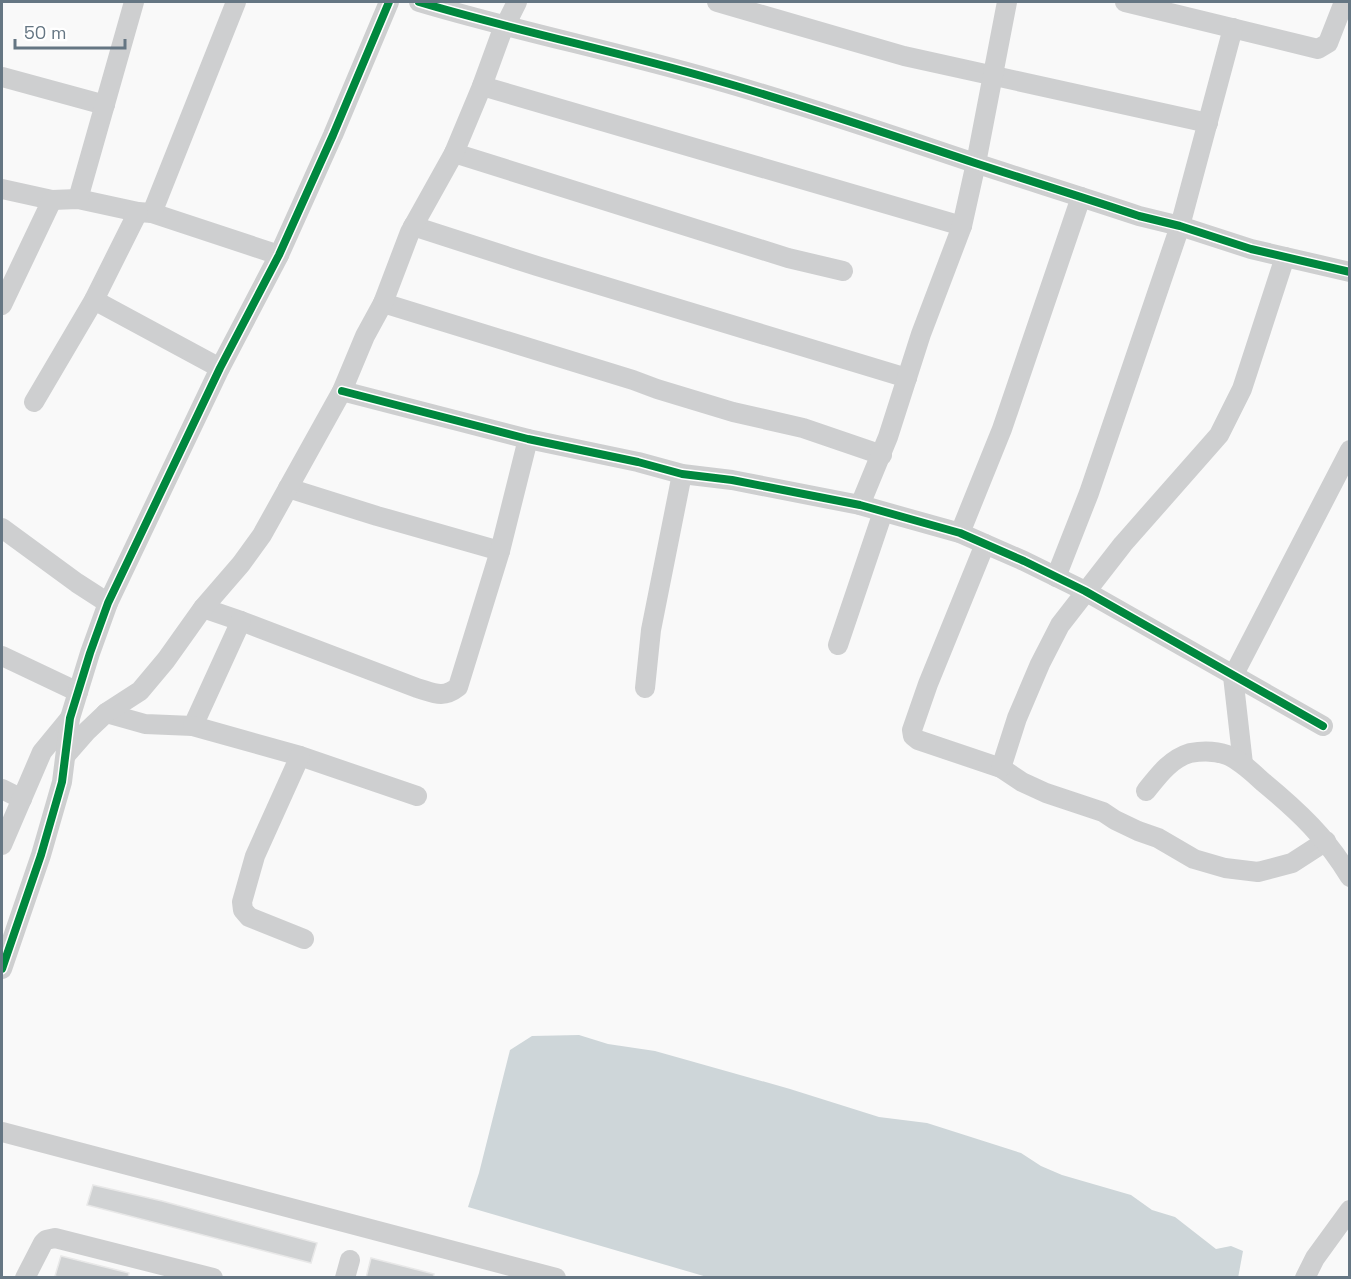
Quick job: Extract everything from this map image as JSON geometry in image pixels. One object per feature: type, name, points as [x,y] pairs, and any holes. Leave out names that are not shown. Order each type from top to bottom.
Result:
[{"type":"street","points":[[78,199],[134,2]]},
{"type":"street","points":[[34,402],[145,212],[236,2]]},
{"type":"street","points":[[2,969],[41,855],[62,782],[69,718],[108,603],[220,368],[279,255],[389,2]]},
{"type":"street","points":[[419,2],[472,18],[505,24],[713,79],[858,122],[976,164],[1139,216],[1180,226],[1251,249],[1350,272]]},
{"type":"street","points":[[66,755],[106,713],[140,691],[255,544],[342,391],[365,336],[383,303],[413,226],[454,153],[505,24],[517,2]]},
{"type":"street","points":[[717,2],[904,56],[1208,123]]},
{"type":"street","points":[[860,505],[882,455],[921,334],[962,226],[1007,2]]},
{"type":"street","points":[[1125,2],[1318,49],[1328,43],[1344,2]]},
{"type":"street","points":[[1056,577],[1089,493],[1180,226],[1233,28]]},
{"type":"street","points":[[2,77],[105,105]]},
{"type":"street","points":[[482,86],[962,226]]},
{"type":"street","points":[[454,153],[788,258],[843,271]]},
{"type":"street","points":[[2,189],[52,200],[78,199],[145,212],[279,255]]},
{"type":"street","points":[[960,533],[1002,429],[1081,197]]},
{"type":"street","points":[[2,305],[52,200]]},
{"type":"street","points":[[413,226],[907,378]]},
{"type":"street","points":[[1001,768],[1017,718],[1060,625],[1085,591],[1219,435],[1242,389],[1285,257]]},
{"type":"street","points":[[94,300],[220,368]]},
{"type":"street","points":[[383,303],[733,412],[803,428],[882,455]]},
{"type":"street","points":[[342,391],[528,439],[638,462],[682,474],[732,480],[860,505],[960,533],[1085,591],[1323,726]]},
{"type":"street","points":[[203,608],[417,688],[437,694],[448,694],[458,687],[500,551],[528,439]]},
{"type":"street","points":[[1243,764],[1233,676],[1350,450]]},
{"type":"street","points":[[645,688],[651,630],[682,474]]},
{"type":"street","points":[[288,488],[500,551]]},
{"type":"street","points":[[838,645],[883,512]]},
{"type":"street","points":[[2,528],[78,584],[108,603]]},
{"type":"street","points":[[985,544],[927,684],[912,730],[913,736],[918,740],[1001,768],[1022,782],[1046,793],[1103,812],[1115,820],[1158,838],[1194,859],[1226,868],[1258,872],[1292,863],[1326,841]]},
{"type":"street","points":[[193,726],[241,621]]},
{"type":"street","points":[[2,656],[78,692]]},
{"type":"street","points":[[106,713],[145,724],[193,726],[300,756],[417,796]]},
{"type":"street","points":[[2,845],[42,752],[69,718]]},
{"type":"street","points":[[1146,791],[1172,761],[1207,751],[1226,754],[1243,764],[1303,817],[1336,853],[1350,877]]},
{"type":"street","points":[[300,756],[255,856],[242,903],[243,910],[249,917],[304,939]]},
{"type":"street","points":[[2,789],[22,799]]},
{"type":"street","points":[[2,1132],[556,1278]]},
{"type":"street","points":[[1305,1278],[1315,1258],[1350,1210]]},
{"type":"street","points":[[25,1278],[46,1240],[55,1238],[213,1278]]},
{"type":"shaded area","points":[[579,1035],[608,1044],[655,1051],[879,1117],[927,1123],[1021,1153],[1041,1166],[1062,1175],[1131,1195],[1152,1210],[1175,1217],[1216,1249],[1231,1246],[1243,1251],[1238,1278],[707,1277],[468,1207],[479,1173],[510,1050],[532,1036]]},
{"type":"building","points":[[93,1185],[162,1201],[317,1243],[311,1263],[87,1205]]},
{"type":"building","points":[[61,1256],[129,1273],[128,1278],[62,1278],[55,1276]]},
{"type":"building","points":[[371,1258],[434,1274],[433,1278],[366,1278]]},
{"type":"cycle path","points":[[2,969],[41,855],[62,782],[70,718],[108,603],[220,368],[279,255],[389,2]]},
{"type":"cycle path","points":[[419,2],[745,89],[1139,216],[1180,226],[1251,249],[1350,272]]},
{"type":"cycle path","points":[[342,391],[528,439],[638,462],[682,474],[732,480],[860,505],[960,533],[1085,591],[1323,726]]}]
